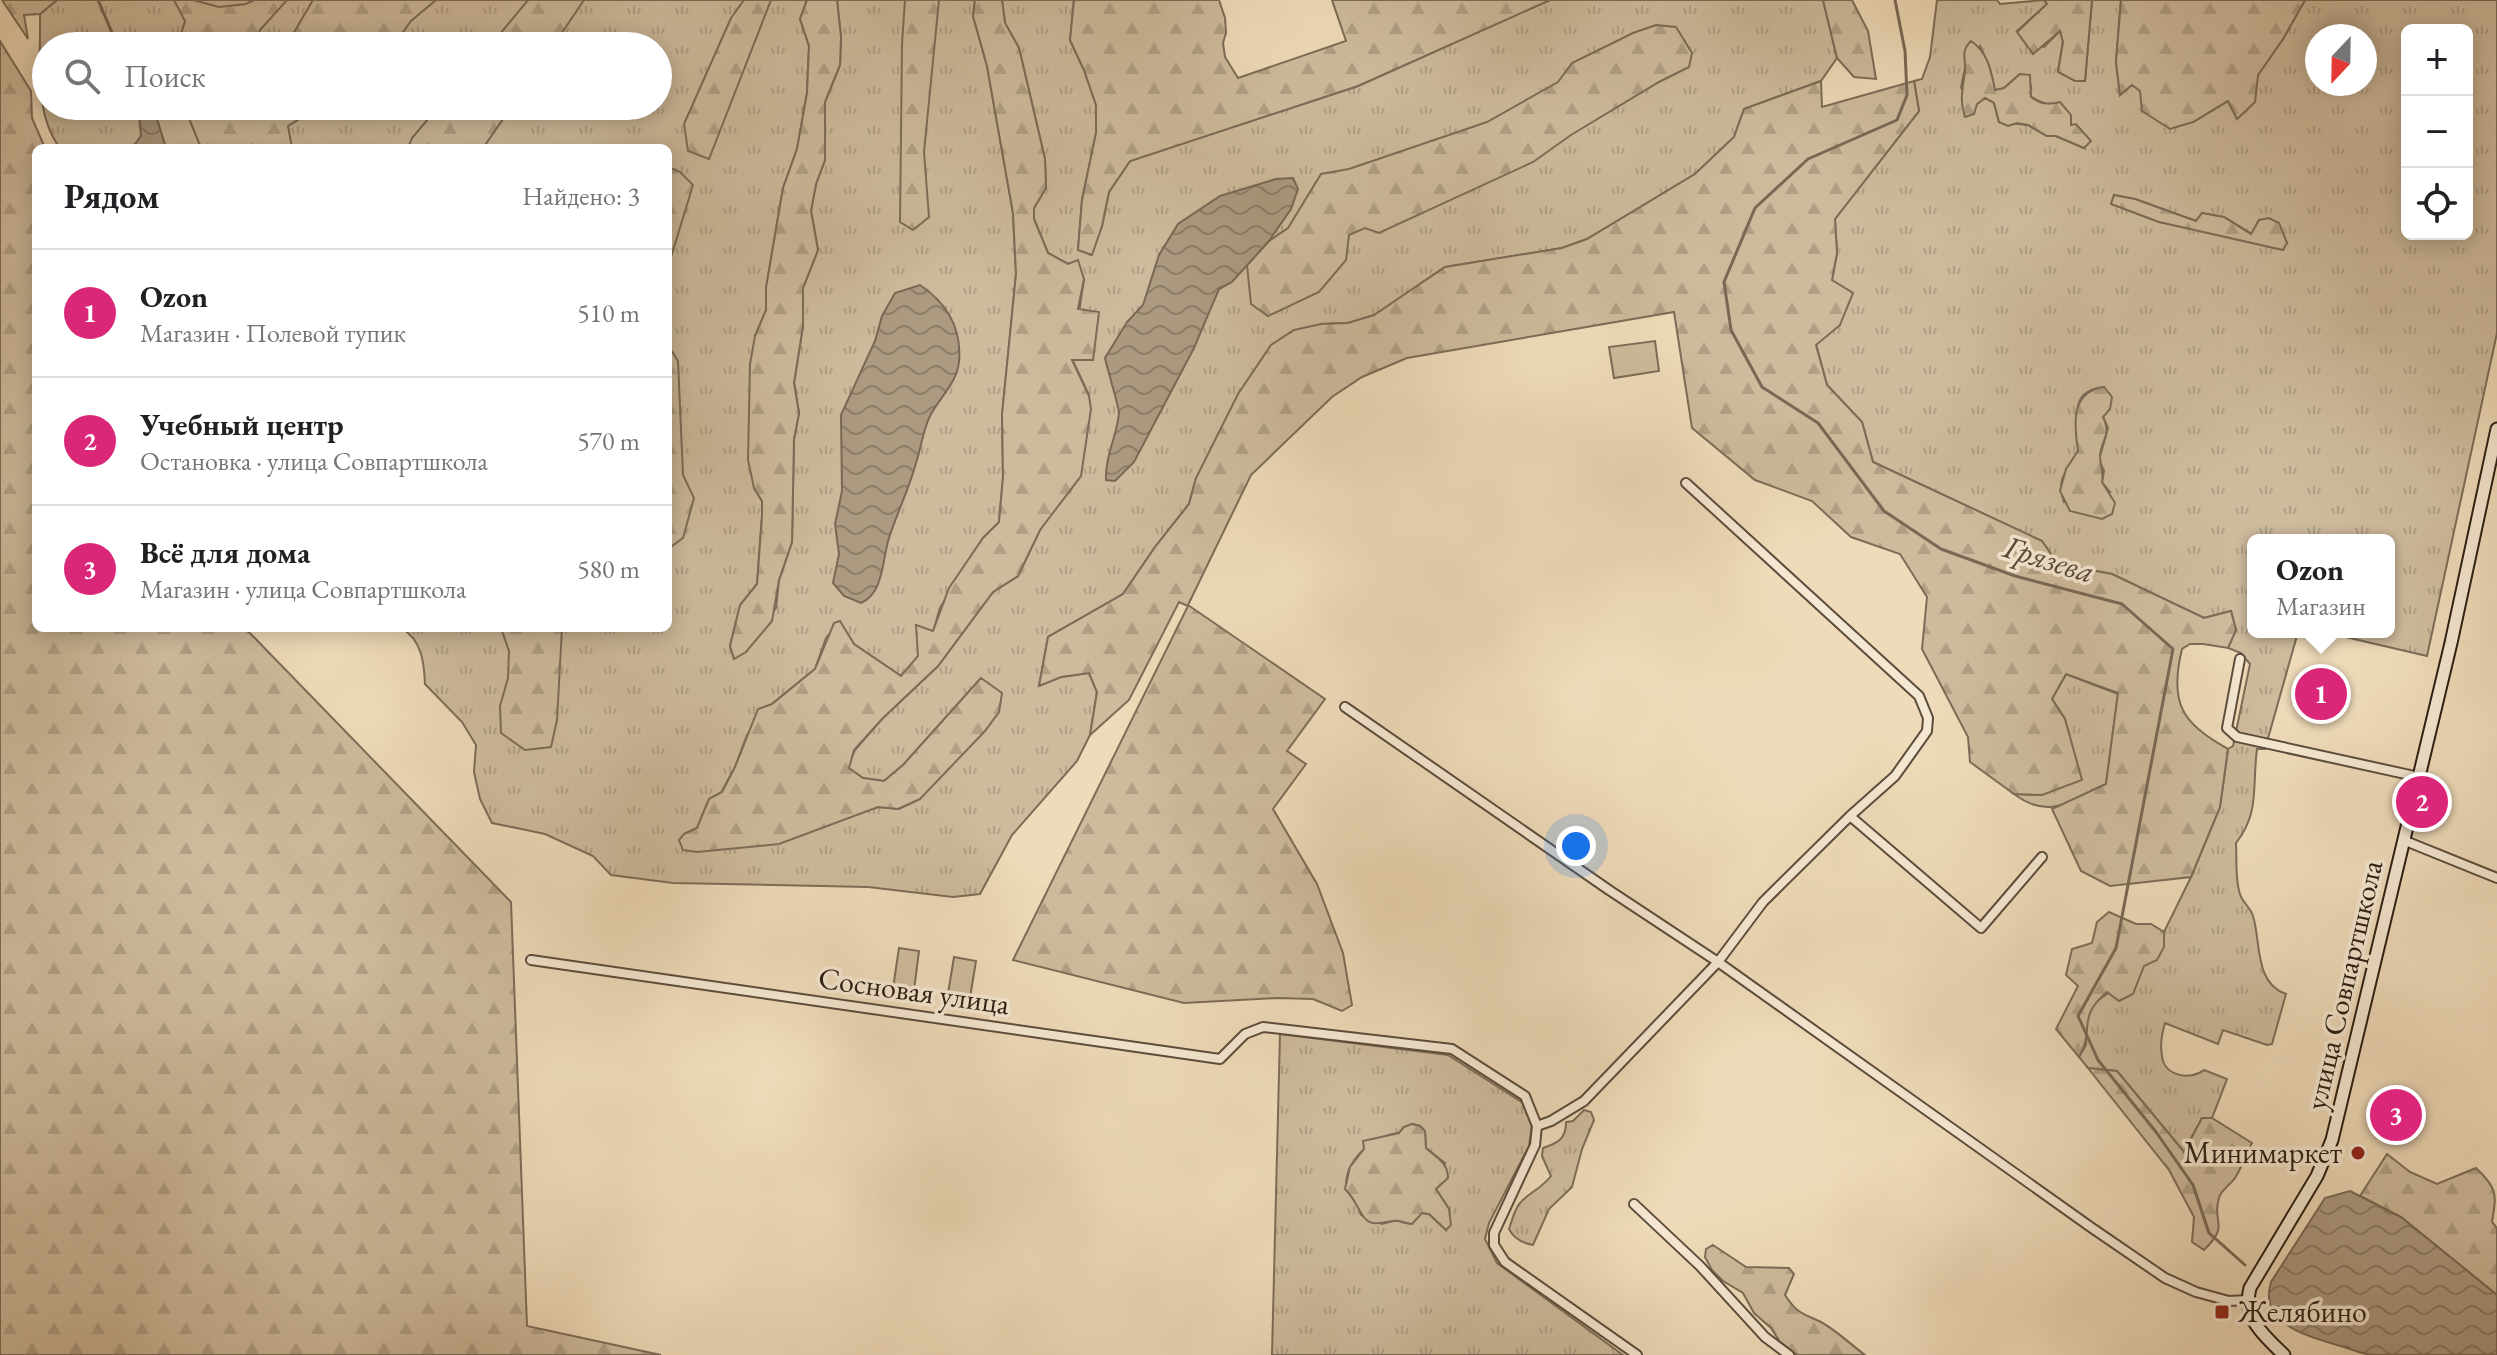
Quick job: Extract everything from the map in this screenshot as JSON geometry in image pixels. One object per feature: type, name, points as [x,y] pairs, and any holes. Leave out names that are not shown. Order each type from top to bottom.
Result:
[{"type":"street","name":"улица Совпартшкола","points":[[2247,1300],[2250,1288],[2317,1176],[2337,1119],[2451,643],[2497,429]]},
{"type":"street","points":[[1637,1355],[1505,1262],[1494,1245],[1494,1233],[1535,1145],[1537,1126],[1584,1101],[1718,962],[1763,902],[1895,776],[1927,731],[1928,718],[1919,696],[1686,483]]},
{"type":"street","points":[[2240,659],[2227,728],[2237,737],[2419,777]]},
{"type":"street","points":[[1345,707],[1596,882],[1718,962],[2165,1278],[2196,1292],[2229,1301],[2247,1300],[2251,1319],[2284,1355]]},
{"type":"street","points":[[1850,816],[1981,928],[2042,857]]},
{"type":"street","points":[[2403,840],[2497,878]]},
{"type":"street","name":"Сосновая улица","points":[[531,960],[1220,1059],[1245,1034],[1263,1027],[1452,1049],[1525,1096],[1537,1126]]},
{"type":"street","points":[[1634,1204],[1700,1266],[1765,1337],[1789,1355]]},
{"type":"green space","points":[[2,0],[57,0],[40,14],[24,15],[28,39]]},
{"type":"green space","points":[[57,0],[807,0],[800,19],[809,46],[807,93],[797,149],[783,188],[766,288],[766,310],[755,336],[754,488],[762,501],[757,584],[740,606],[730,646],[734,658],[776,608],[779,580],[792,542],[794,439],[799,413],[794,383],[803,326],[803,288],[818,250],[811,211],[825,160],[825,102],[840,65],[837,0],[975,0],[973,16],[987,66],[1013,213],[1016,274],[1002,415],[1003,477],[999,522],[983,538],[940,608],[933,632],[917,626],[919,656],[901,676],[854,644],[840,622],[826,638],[815,669],[772,704],[747,735],[721,793],[709,799],[697,828],[684,834],[838,820],[878,807],[899,809],[920,799],[981,678],[903,765],[884,781],[863,778],[848,768],[854,751],[882,719],[938,666],[993,592],[1018,576],[1040,530],[1057,505],[1089,395],[1072,359],[1084,279],[1077,261],[1068,264],[1048,253],[1034,219],[1034,208],[1046,188],[1045,159],[1019,48],[1005,23],[1002,0],[1074,0],[1070,40],[1096,105],[1096,133],[1082,200],[1078,249],[1091,255],[1102,226],[1109,192],[1130,161],[1358,86],[1550,0],[1823,0],[1837,58],[1821,81],[1744,109],[1734,137],[1695,174],[1587,239],[1562,248],[1445,267],[1375,315],[1348,323],[1321,324],[1196,478],[1189,504],[1123,594],[1048,637],[1039,686],[1061,677],[1089,673],[1097,692],[1090,735],[1077,761],[1012,835],[980,894],[953,897],[868,887],[673,883],[611,875],[593,856],[545,834],[492,823],[480,799],[474,772],[476,745],[462,722],[425,684],[418,645],[407,632],[672,632],[672,144],[57,144],[47,120],[672,120],[672,32],[40,32],[40,14]]},
{"type":"green space","points":[[174,0],[193,0],[219,7],[254,0],[287,0],[259,32],[181,32],[185,21]]},
{"type":"green space","points":[[313,0],[436,0],[403,32],[294,32]]},
{"type":"green space","points":[[528,0],[584,0],[562,32],[502,32]]},
{"type":"green space","points":[[744,0],[771,0],[709,159],[688,151],[684,124],[731,18]]},
{"type":"green space","points":[[807,0],[837,0],[841,37],[840,65],[825,102],[825,160],[811,211],[818,250],[803,288],[803,326],[794,383],[799,413],[794,439],[792,542],[779,580],[772,621],[746,652],[734,659],[730,646],[740,605],[757,584],[762,516],[762,501],[754,488],[748,460],[750,364],[755,336],[766,310],[766,288],[783,188],[797,149],[807,93],[809,46],[800,19]]},
{"type":"green space","points":[[905,0],[939,0],[924,152],[929,217],[913,230],[900,222]]},
{"type":"green space","points":[[975,0],[1002,0],[1005,23],[1019,48],[1045,159],[1046,188],[1034,208],[1034,219],[1048,253],[1068,264],[1078,260],[1084,279],[1078,309],[1099,312],[1093,360],[1072,360],[1089,396],[1091,409],[1081,476],[1040,530],[1018,576],[993,592],[938,666],[854,750],[849,768],[863,778],[884,781],[903,765],[981,678],[1002,693],[999,712],[985,731],[920,799],[898,809],[878,807],[779,844],[697,852],[683,850],[679,840],[697,828],[709,799],[722,792],[758,709],[772,704],[815,669],[834,623],[840,621],[854,644],[901,676],[918,656],[916,625],[933,631],[949,588],[983,538],[999,522],[1003,477],[1002,415],[1016,274],[1013,213],[987,66],[973,16]]},
{"type":"green space","points":[[1074,0],[1219,0],[1225,18],[1225,57],[1238,78],[1346,41],[1332,0],[1550,0],[1358,86],[1130,161],[1109,192],[1092,255],[1078,250],[1082,200],[1096,133],[1096,105],[1070,40]]},
{"type":"green space","points":[[1823,0],[1852,0],[1868,31],[1876,79],[1854,77],[1837,58]]},
{"type":"green space","points":[[1937,0],[1997,0],[2000,4],[2044,0],[2047,4],[2017,31],[2044,47],[2060,31],[2063,41],[2058,71],[2075,81],[2085,81],[2092,0],[2121,0],[2116,62],[2120,95],[2131,84],[2193,122],[2228,101],[2237,118],[2254,102],[2258,75],[2305,0],[2497,0],[2497,333],[2427,656],[2350,638],[2395,638],[2395,534],[2247,534],[2247,638],[2296,638],[2265,749],[2257,749],[2252,810],[2236,843],[2238,888],[2253,916],[2260,960],[2268,981],[2286,994],[2272,1044],[2223,1030],[2218,1044],[2165,1023],[2161,1048],[2167,1068],[2178,1075],[2192,1075],[2204,1070],[2227,1079],[2212,1118],[2202,1118],[2185,1153],[2117,1071],[2088,1068],[2079,1057],[2086,1045],[2087,1014],[2096,1002],[2164,947],[2164,932],[2220,807],[2228,749],[2233,746],[2250,664],[2241,653],[2228,648],[2236,630],[2231,611],[2204,618],[2112,574],[2057,564],[2042,541],[1873,462],[1862,422],[1827,385],[1816,344],[1840,325],[1832,281],[1837,253],[1835,219],[1919,111],[1914,81],[1922,79],[1930,57]],"holes":[[[1980,46],[1995,91],[2004,88],[2020,74],[2031,86],[2030,96],[2056,108],[2084,148],[2056,136],[2047,136],[2028,125],[1999,122],[1994,103],[1985,98],[1977,104],[1961,88],[1965,68]],[[2114,195],[2135,199],[2196,221],[2202,213],[2224,217],[2252,234],[2259,220],[2282,233],[2287,243],[2159,222],[2112,204]],[[2104,387],[2103,417],[2108,428],[2099,460],[2104,471],[2102,482],[2110,492],[2064,502],[2061,483],[2078,449],[2079,402],[2092,390]]]},
{"type":"green space","points":[[2044,0],[2092,0],[2085,81],[2075,81],[2058,72],[2063,42],[2060,31],[2033,54],[2017,32],[2047,4]]},
{"type":"green space","points":[[2121,0],[2305,0],[2258,75],[2255,102],[2237,119],[2228,101],[2193,122],[2170,129],[2142,111],[2140,91],[2132,85],[2120,95],[2116,62]]},
{"type":"green space","points":[[1656,25],[1676,27],[1692,53],[1689,67],[1571,135],[1533,162],[1379,233],[1365,228],[1349,235],[1346,260],[1319,292],[1268,316],[1251,304],[1247,265],[1269,241],[1288,228],[1321,174],[1349,169],[1487,122],[1558,82],[1572,63]]},
{"type":"green space","points":[[0,41],[31,91],[32,120],[43,144],[32,144],[32,632],[249,632],[511,902],[527,1326],[661,1355],[0,1355]]},
{"type":"green space","points":[[1971,41],[1985,56],[1995,90],[2004,88],[2020,74],[2030,75],[2031,97],[2045,103],[2060,102],[2071,115],[2071,125],[2076,124],[2091,141],[2084,148],[2056,136],[2047,136],[2028,125],[2017,123],[2008,126],[1999,122],[1994,103],[1985,98],[1977,104],[1974,114],[1965,117],[1962,99],[1964,55]]},
{"type":"green space","points":[[1821,81],[1822,107],[1914,81],[1919,111],[1835,219],[1837,253],[1832,280],[1853,293],[1840,325],[1816,345],[1827,385],[1862,422],[1873,462],[2042,541],[2058,564],[2112,574],[2204,618],[2231,611],[2236,630],[2228,648],[2190,644],[2182,649],[2178,667],[2178,697],[2182,709],[2199,730],[2228,749],[2220,807],[2191,877],[2110,886],[2081,871],[2052,809],[2106,784],[2118,693],[2066,674],[2052,699],[2065,719],[2082,780],[2042,795],[2014,794],[1970,762],[1968,737],[1922,649],[1927,597],[1900,554],[1851,537],[1812,501],[1755,480],[1692,428],[1674,312],[1407,358],[1362,377],[1332,397],[1251,475],[1188,605],[1325,699],[1287,751],[1306,764],[1273,809],[1317,884],[1343,953],[1352,1005],[1342,1011],[1313,999],[1278,998],[1184,1003],[1013,960],[1188,606],[1179,602],[1129,700],[1090,735],[1097,692],[1089,673],[1061,677],[1039,686],[1048,637],[1123,594],[1189,504],[1196,478],[1238,394],[1271,345],[1294,330],[1321,324],[1348,323],[1374,315],[1445,267],[1562,248],[1587,239],[1695,174],[1734,137],[1744,109]]},
{"type":"green space","points":[[190,120],[298,120],[288,126],[291,144],[199,144]]},
{"type":"green space","points":[[427,120],[502,120],[486,144],[410,144]]},
{"type":"green space","points":[[672,169],[693,185],[672,254]]},
{"type":"green space","points":[[2114,195],[2135,199],[2196,221],[2202,213],[2224,217],[2251,234],[2259,220],[2269,218],[2279,223],[2287,243],[2283,250],[2159,222],[2111,204]]},
{"type":"green space","points":[[1655,341],[1659,371],[1614,378],[1609,347]]},
{"type":"green space","points":[[672,351],[678,361],[683,475],[694,498],[683,538],[672,546]]},
{"type":"green space","points":[[2104,387],[2112,397],[2110,409],[2103,417],[2106,433],[2100,456],[2102,482],[2115,503],[2112,514],[2102,519],[2070,511],[2060,491],[2066,469],[2078,451],[2076,420],[2080,402],[2093,390]]},
{"type":"green space","points":[[502,632],[562,632],[557,720],[551,747],[525,750],[501,733],[500,706],[508,678],[509,651]]},
{"type":"green space","points":[[2066,674],[2118,694],[2106,784],[2060,805],[2039,806],[2014,794],[2042,795],[2065,719],[2052,699]]},
{"type":"green space","points":[[2109,912],[2136,924],[2151,924],[2164,932],[2164,947],[2157,960],[2144,966],[2133,994],[2119,1001],[2107,992],[2098,1001],[2089,1017],[2084,1048],[2079,1057],[2056,1029],[2078,986],[2066,975],[2072,949],[2092,943],[2097,922]]},
{"type":"green space","points":[[899,948],[919,951],[913,998],[892,995]]},
{"type":"green space","points":[[954,957],[976,961],[968,1010],[946,1006]]},
{"type":"green space","points":[[1280,1034],[1448,1055],[1523,1103],[1532,1126],[1529,1146],[1489,1223],[1485,1239],[1497,1263],[1623,1355],[1272,1355]],"holes":[[[1412,1124],[1425,1131],[1426,1148],[1445,1163],[1436,1189],[1449,1209],[1446,1230],[1429,1214],[1421,1213],[1404,1223],[1397,1220],[1382,1224],[1361,1215],[1356,1200],[1346,1189],[1350,1168],[1370,1144],[1399,1133]]]},
{"type":"green space","points":[[2088,1068],[2117,1071],[2184,1152],[2202,1118],[2212,1118],[2252,1143],[2235,1178],[2220,1195],[2217,1206],[2219,1229],[2204,1250],[2192,1242],[2194,1217],[2169,1170]]},
{"type":"green space","points":[[1584,1110],[1591,1112],[1594,1120],[1572,1187],[1549,1209],[1533,1245],[1522,1242],[1509,1229],[1520,1203],[1551,1176],[1542,1156],[1543,1148],[1560,1140],[1565,1133],[1566,1122],[1573,1121]]},
{"type":"green space","points":[[1412,1124],[1425,1131],[1426,1148],[1446,1168],[1448,1178],[1436,1189],[1449,1209],[1451,1225],[1446,1230],[1429,1214],[1422,1213],[1412,1224],[1371,1222],[1363,1216],[1345,1189],[1350,1167],[1364,1149],[1363,1141],[1399,1133]]},
{"type":"green space","points":[[2387,1154],[2410,1172],[2437,1184],[2476,1168],[2492,1186],[2495,1204],[2492,1222],[2497,1228],[2497,1295],[2401,1217],[2360,1196]]},
{"type":"green space","points":[[1713,1245],[1746,1267],[1789,1268],[1794,1274],[1785,1295],[1792,1305],[1831,1328],[1865,1355],[1797,1355],[1780,1342],[1771,1328],[1754,1313],[1743,1293],[1712,1270],[1705,1257],[1706,1249]]},
{"type":"water","points":[[139,120],[157,120],[165,144],[135,144],[141,136]]},
{"type":"water","points":[[1293,178],[1298,189],[1291,209],[1269,241],[1232,282],[1219,289],[1194,348],[1134,462],[1115,481],[1106,480],[1119,413],[1105,358],[1127,322],[1143,305],[1159,255],[1178,224],[1220,196],[1276,179]]},
{"type":"water","points":[[920,285],[938,300],[951,318],[958,339],[958,370],[928,421],[889,538],[878,584],[869,598],[861,603],[844,596],[833,583],[839,554],[835,524],[842,491],[841,415],[875,341],[882,316],[895,293]]},
{"type":"water","points":[[2350,1191],[2401,1217],[2497,1295],[2497,1355],[2368,1354],[2312,1337],[2278,1318],[2269,1296],[2271,1282],[2325,1198]]},
{"type":"waterway","points":[[98,0],[112,32]]},
{"type":"waterway","name":"Грязева","points":[[1895,0],[1905,51],[1907,95],[1897,120],[1808,159],[1755,208],[1724,282],[1731,330],[1762,387],[1818,423],[1884,511],[1941,549],[2015,576],[2122,604],[2173,649],[2116,948],[2078,1016],[2098,1060],[2156,1132],[2193,1185],[2209,1233],[2245,1265]]},
{"type":"place","name":"Ozon","points":[[2321,694]]},
{"type":"place","name":"Учебный центр","points":[[2422,802]]},
{"type":"place","name":"Всё для дома","points":[[2396,1115]]},
{"type":"place","name":"Минимаркет","points":[[2358,1153]]},
{"type":"place","name":"Желябино","points":[[2222,1312]]}]
